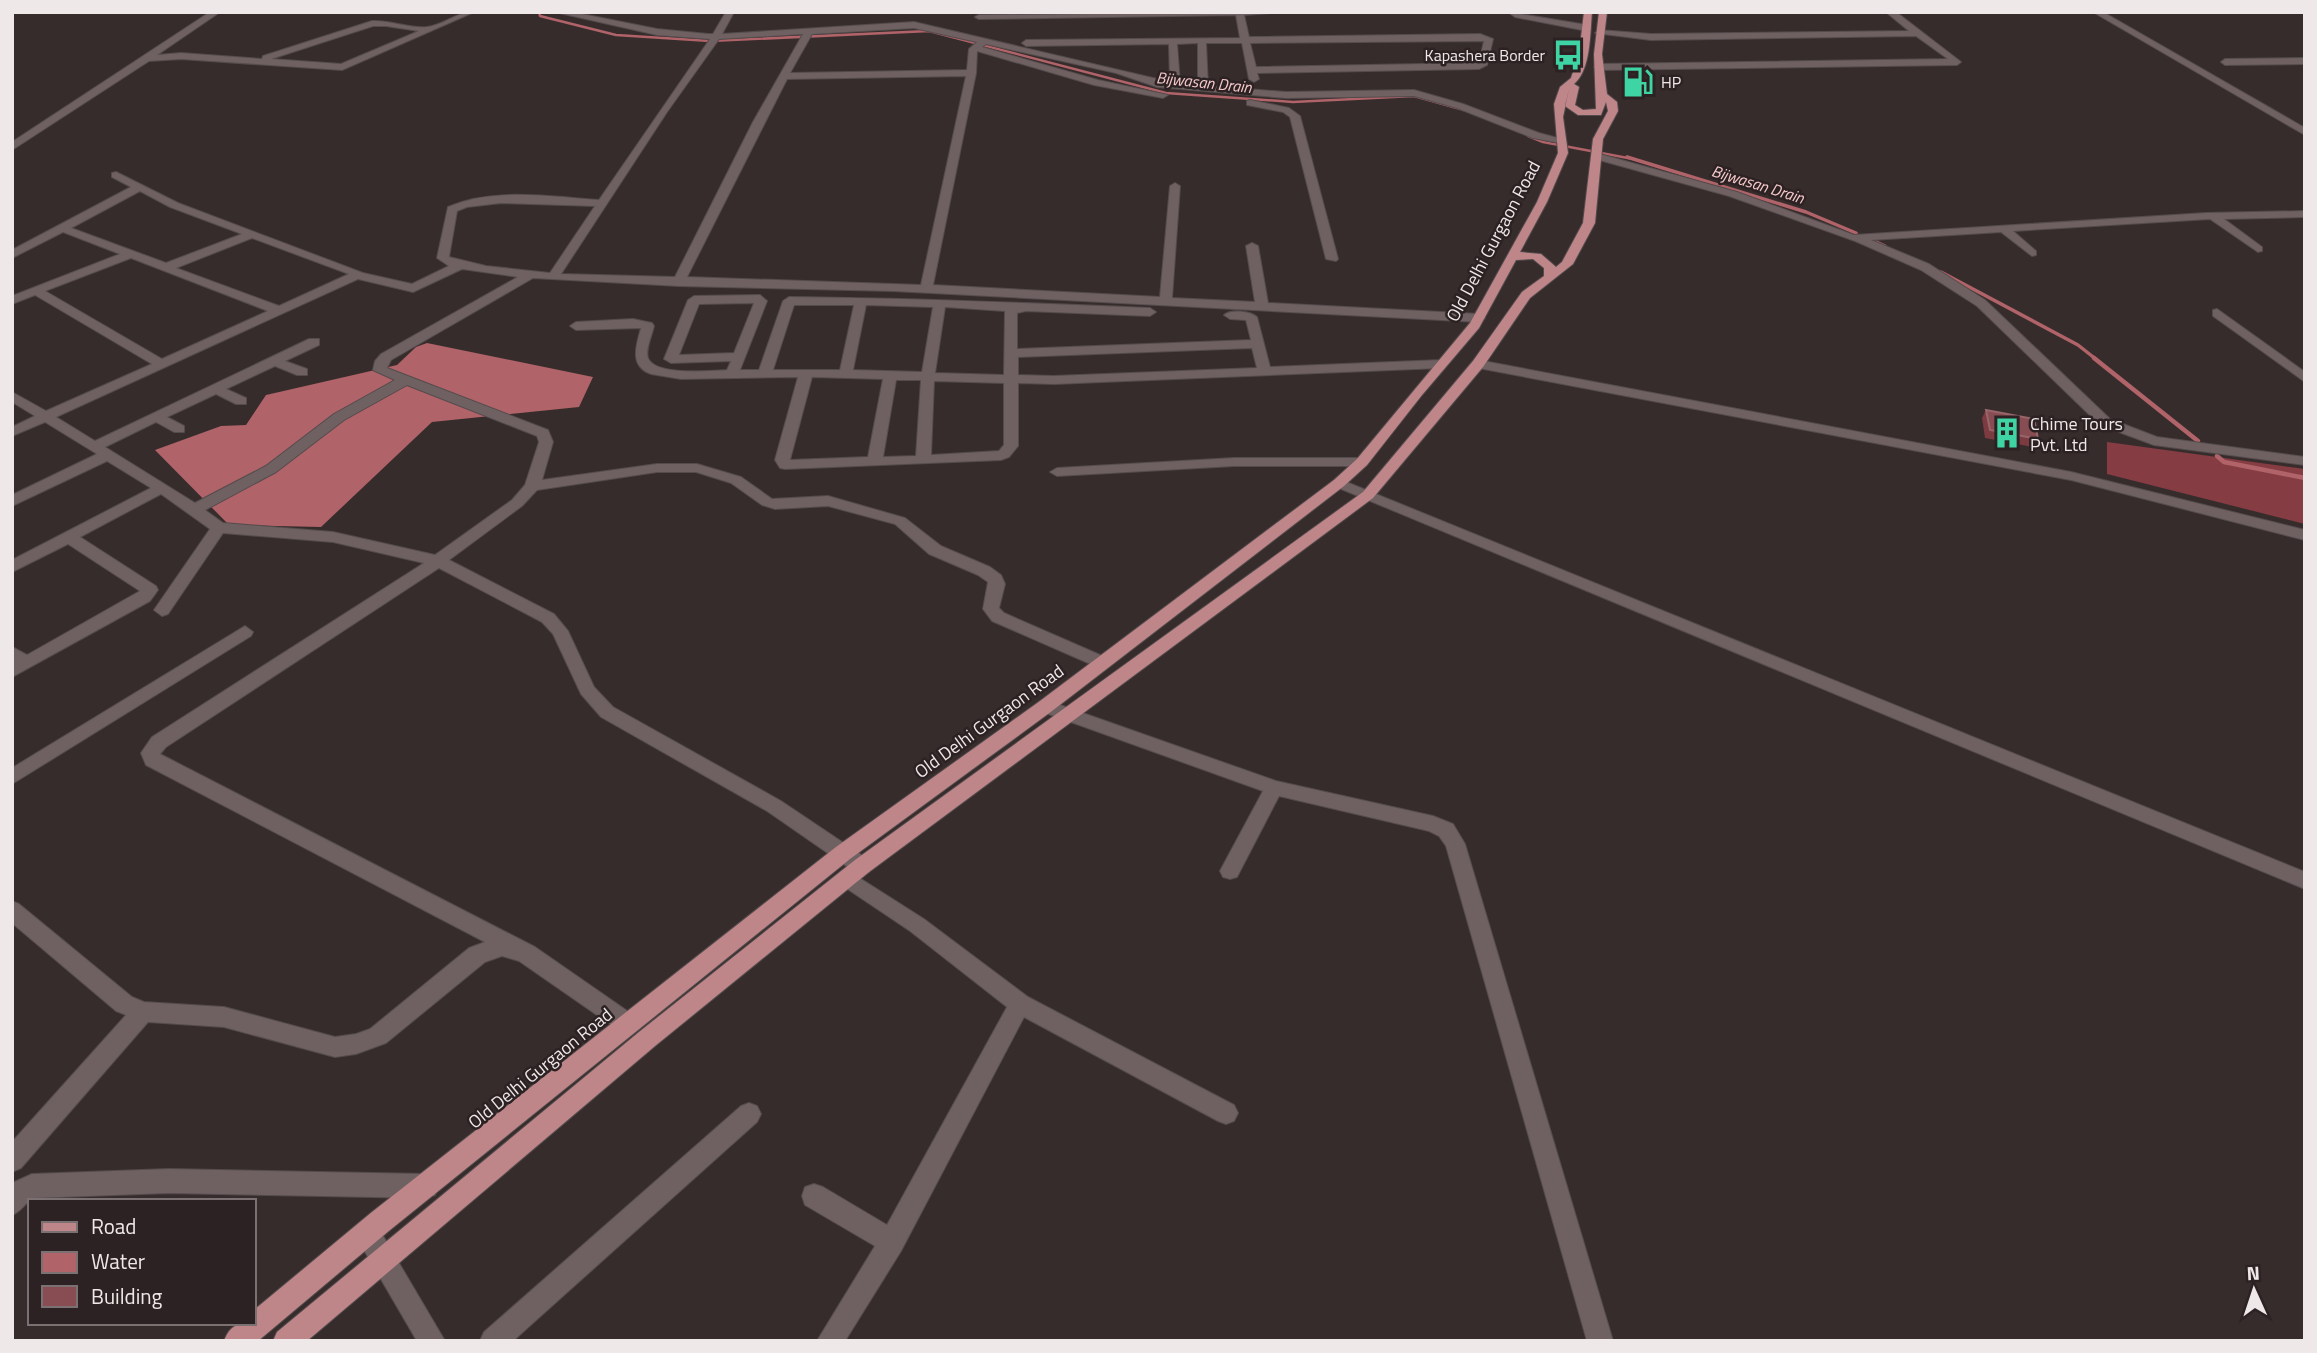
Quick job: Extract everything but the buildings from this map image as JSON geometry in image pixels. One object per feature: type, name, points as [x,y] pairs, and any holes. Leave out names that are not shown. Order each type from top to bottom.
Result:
[{"type":"main road","name":"Old Delhi Gurgaon Road","points":[[237,1341],[426,1185],[843,853],[1046,706],[1362,463],[1479,318],[1542,202],[1563,153],[1559,104],[1565,88],[1576,79],[1588,12]]},
{"type":"main road","points":[[1576,79],[1570,106],[1573,110],[1598,113],[1602,95],[1599,33],[1603,12]]},
{"type":"main road","points":[[286,1341],[647,1039],[855,872],[1065,715],[1368,495],[1481,360],[1526,295],[1567,264],[1589,223],[1601,129],[1613,111],[1612,103],[1602,95]]},
{"type":"main road","points":[[1510,258],[1536,256],[1550,267],[1550,277]]},
{"type":"street","points":[[12,147],[216,12]]},
{"type":"street","points":[[147,58],[181,56],[342,67],[470,12]]},
{"type":"street","points":[[559,12],[714,41],[808,34],[889,24],[914,25],[954,33],[1092,81],[1158,94],[1237,97],[1257,93],[1414,93],[1460,106],[1561,143]]},
{"type":"street","points":[[553,277],[663,111],[714,41],[730,12]]},
{"type":"street","points":[[889,24],[894,12]]},
{"type":"street","points":[[970,22],[988,12]]},
{"type":"street","points":[[1239,12],[1257,93]]},
{"type":"street","points":[[979,17],[1280,12]]},
{"type":"street","points":[[1512,12],[1515,15],[1587,28]]},
{"type":"street","points":[[1599,67],[1957,62],[1889,12]]},
{"type":"street","points":[[2097,12],[2305,132]]},
{"type":"street","points":[[256,61],[372,24],[387,23],[430,31]]},
{"type":"street","points":[[954,33],[948,42],[1002,44],[1489,39],[1483,65],[1479,66],[1253,70]]},
{"type":"street","points":[[1599,33],[1641,37],[1918,33]]},
{"type":"street","points":[[679,282],[783,76],[808,34]]},
{"type":"street","points":[[1088,64],[1092,41]]},
{"type":"street","points":[[1173,41],[1175,85]]},
{"type":"street","points":[[1202,41],[1203,88]]},
{"type":"street","points":[[926,289],[971,73],[980,44]]},
{"type":"street","points":[[1002,44],[1088,64],[1149,82],[1203,88],[1277,107],[1295,116],[1332,259]]},
{"type":"street","points":[[2225,62],[2303,62]]},
{"type":"street","points":[[1092,81],[1110,70]]},
{"type":"street","points":[[783,76],[971,73]]},
{"type":"street","points":[[1596,153],[1733,194],[1925,267],[1981,303],[2105,422],[2154,440],[2305,461]]},
{"type":"street","points":[[116,175],[174,205],[250,235],[355,270],[355,275]]},
{"type":"street","points":[[1166,300],[1175,186]]},
{"type":"street","points":[[12,255],[140,187]]},
{"type":"street","points":[[603,203],[495,200],[455,206],[450,214],[443,258],[461,265],[553,277],[926,289],[1479,318]]},
{"type":"street","points":[[1853,238],[2213,216],[2305,214]]},
{"type":"street","points":[[2213,216],[2258,249]]},
{"type":"street","points":[[64,229],[280,311]]},
{"type":"street","points":[[2005,230],[2032,253]]},
{"type":"street","points":[[167,267],[250,235]]},
{"type":"street","points":[[1252,246],[1262,306]]},
{"type":"street","points":[[12,300],[132,254]]},
{"type":"street","points":[[12,432],[355,275],[413,288],[461,265]]},
{"type":"street","points":[[530,275],[382,361],[380,370],[543,433],[546,442],[544,452],[532,486],[517,503],[438,561],[159,742],[150,753],[153,760],[527,954],[628,1024]]},
{"type":"street","points":[[36,291],[162,365]]},
{"type":"street","points":[[732,374],[739,357],[760,299],[694,300],[671,359],[739,357]]},
{"type":"street","points":[[765,373],[789,301],[940,303],[1246,315],[1253,321],[1265,372]]},
{"type":"street","points":[[846,374],[861,302]]},
{"type":"street","points":[[923,460],[928,377],[940,303]]},
{"type":"street","points":[[806,373],[783,463],[996,457],[1009,450],[1012,380],[1010,315],[1011,311],[1017,308]]},
{"type":"street","points":[[2217,313],[2305,378]]},
{"type":"street","points":[[576,326],[642,323],[649,329],[641,353],[642,361],[651,370],[681,375],[806,373],[1054,380],[1441,364]]},
{"type":"street","points":[[93,447],[314,342]]},
{"type":"street","points":[[1011,353],[1258,344]]},
{"type":"street","points":[[1481,360],[2083,472],[2305,529]]},
{"type":"street","points":[[1481,360],[2071,475],[2305,535]]},
{"type":"street","points":[[275,361],[302,372]]},
{"type":"street","points":[[875,461],[890,376]]},
{"type":"street","points":[[195,509],[271,469],[339,416],[404,381]]},
{"type":"street","points":[[216,389],[241,401]]},
{"type":"street","points":[[12,396],[195,509],[219,528],[295,531],[334,537],[438,561],[548,618],[560,631],[587,690],[607,712],[774,806],[843,853],[855,872],[917,925],[1020,1004],[1227,1112]]},
{"type":"street","points":[[156,417],[179,429]]},
{"type":"street","points":[[12,501],[107,456]]},
{"type":"street","points":[[1057,472],[1234,462],[1362,463]]},
{"type":"street","points":[[532,486],[657,468],[697,468],[736,480],[767,502],[775,504],[828,501],[894,519],[906,524],[935,551],[991,575],[997,584],[991,609],[998,617],[1101,662]]},
{"type":"street","points":[[1339,483],[2305,881]]},
{"type":"street","points":[[12,567],[162,488]]},
{"type":"street","points":[[162,610],[219,528]]},
{"type":"street","points":[[69,537],[150,590]]},
{"type":"street","points":[[17,662],[144,597],[150,590],[179,585]]},
{"type":"street","points":[[12,777],[245,632]]},
{"type":"street","points":[[1046,706],[1274,788],[1433,824],[1446,830],[1455,844],[1600,1341]]},
{"type":"street","points":[[1230,871],[1274,788]]},
{"type":"street","points":[[12,910],[124,1004],[143,1012],[224,1017],[314,1044],[335,1047],[356,1044],[377,1036],[477,955],[495,947],[510,945]]},
{"type":"street","points":[[830,1341],[892,1242],[1020,1004]]},
{"type":"street","points":[[12,1160],[143,1012]]},
{"type":"street","points":[[493,1341],[699,1154],[749,1114]]},
{"type":"street","points":[[12,1203],[18,1193],[32,1186],[169,1181],[426,1185]]},
{"type":"street","points":[[814,1196],[892,1242]]},
{"type":"street","points":[[367,1233],[385,1258],[432,1341]]},
{"type":"shaded area","points":[[2107,442],[2305,469],[2305,524],[2107,474]]},
{"type":"water","points":[[427,343],[593,377],[579,407],[432,422],[321,527],[229,525],[155,450],[221,426],[246,425],[266,395],[397,365],[416,347]]},
{"type":"waterway","name":"Bijwasan Drain","points":[[539,12],[540,16],[616,35],[710,41],[929,31],[1166,93],[1293,102],[1414,96],[1464,110]]},
{"type":"waterway","name":"Bijwasan Drain","points":[[1528,136],[1543,142],[1633,159]]},
{"type":"waterway","name":"Bijwasan Drain","points":[[1627,157],[1806,212],[1856,233]]},
{"type":"waterway","name":"Bijwasan Drain","points":[[1874,241],[1885,246]]},
{"type":"waterway","name":"Bijwasan Drain","points":[[1941,272],[2078,345],[2097,360]]},
{"type":"waterway","name":"Bijwasan Drain","points":[[2094,358],[2198,441]]},
{"type":"waterway","name":"Bijwasan Drain","points":[[2217,456],[2224,462],[2305,478]]},
{"type":"place","name":"Kapashera Border","points":[[1568,55]]},
{"type":"place","name":"HP","points":[[1638,82]]},
{"type":"place","name":"Chime Tours Pvt. Ltd","points":[[2007,433]]}]
